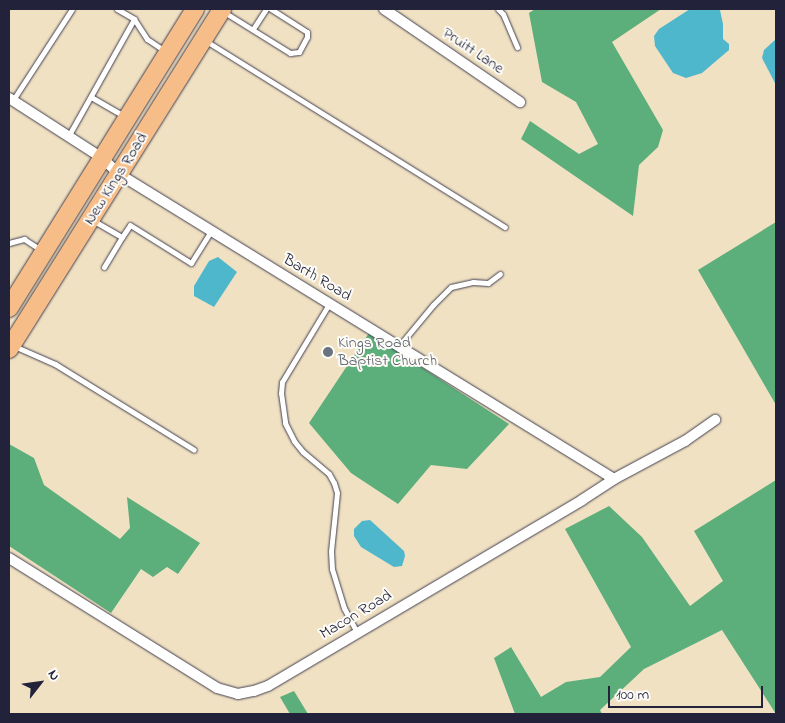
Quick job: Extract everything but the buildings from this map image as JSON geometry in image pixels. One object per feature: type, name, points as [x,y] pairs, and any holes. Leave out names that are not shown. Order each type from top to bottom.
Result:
[{"type":"highway","name":"New Kings Road","points":[[9,308],[195,9]]},
{"type":"highway","name":"New Kings Road","points":[[10,347],[222,10]]},
{"type":"street","name":"Pruitt Lane","points":[[384,9],[520,102]]},
{"type":"street","name":"Barth Road","points":[[11,99],[69,135],[102,158],[119,174],[614,479]]},
{"type":"street","name":"Macon Road","points":[[9,558],[204,680],[228,692],[254,691],[268,686],[582,500],[614,479],[686,441],[715,420]]},
{"type":"lane","points":[[11,99],[72,9]]},
{"type":"lane","points":[[116,9],[134,19],[147,39],[168,53]]},
{"type":"lane","points":[[253,29],[266,9]]},
{"type":"lane","points":[[222,10],[290,53],[300,52],[308,37],[307,32],[271,9]]},
{"type":"lane","points":[[498,9],[503,14],[517,47]]},
{"type":"lane","points":[[69,135],[134,19]]},
{"type":"lane","points":[[203,40],[505,227]]},
{"type":"lane","points":[[91,97],[127,119]]},
{"type":"lane","points":[[91,219],[122,237]]},
{"type":"lane","points":[[104,267],[130,225],[191,263],[211,231]]},
{"type":"lane","points":[[9,243],[24,239],[44,252]]},
{"type":"lane","points":[[399,346],[432,305],[451,287],[473,282],[488,283],[500,274]]},
{"type":"lane","points":[[330,303],[282,382],[285,424],[294,441],[303,452],[329,474],[334,483],[337,493],[331,551],[332,569],[344,608],[357,632]]},
{"type":"lane","points":[[10,347],[55,364],[194,450]]},
{"type":"green space","points":[[535,9],[661,9],[612,42],[663,130],[658,147],[639,165],[633,216],[521,139],[530,121],[579,154],[598,144],[576,102],[542,82],[529,13]]},
{"type":"green space","points":[[776,222],[776,405],[698,270]]},
{"type":"green space","points":[[369,333],[509,424],[467,469],[431,465],[398,504],[351,473],[309,423]]},
{"type":"green space","points":[[9,444],[34,458],[44,485],[120,539],[130,528],[127,497],[200,543],[178,574],[167,567],[153,577],[141,569],[111,613],[9,546]]},
{"type":"green space","points":[[776,480],[776,714],[722,630],[644,669],[600,710],[602,714],[515,714],[494,658],[511,647],[541,697],[566,682],[600,677],[631,647],[565,529],[609,506],[642,537],[690,606],[723,581],[694,531]]},
{"type":"green space","points":[[294,691],[308,714],[290,714],[280,697]]},
{"type":"water","points":[[690,9],[720,10],[723,24],[723,39],[729,44],[729,50],[702,73],[686,78],[673,73],[655,46],[654,36],[659,29]]},
{"type":"water","points":[[776,39],[776,85],[762,58],[764,50]]},
{"type":"water","points":[[218,257],[237,272],[214,307],[194,296],[194,286],[209,261]]},
{"type":"water","points":[[370,520],[404,551],[405,556],[402,566],[394,567],[361,547],[354,536],[354,529],[362,521]]},
{"type":"place","name":"Kings Road Baptist Church","points":[[328,352]]}]
